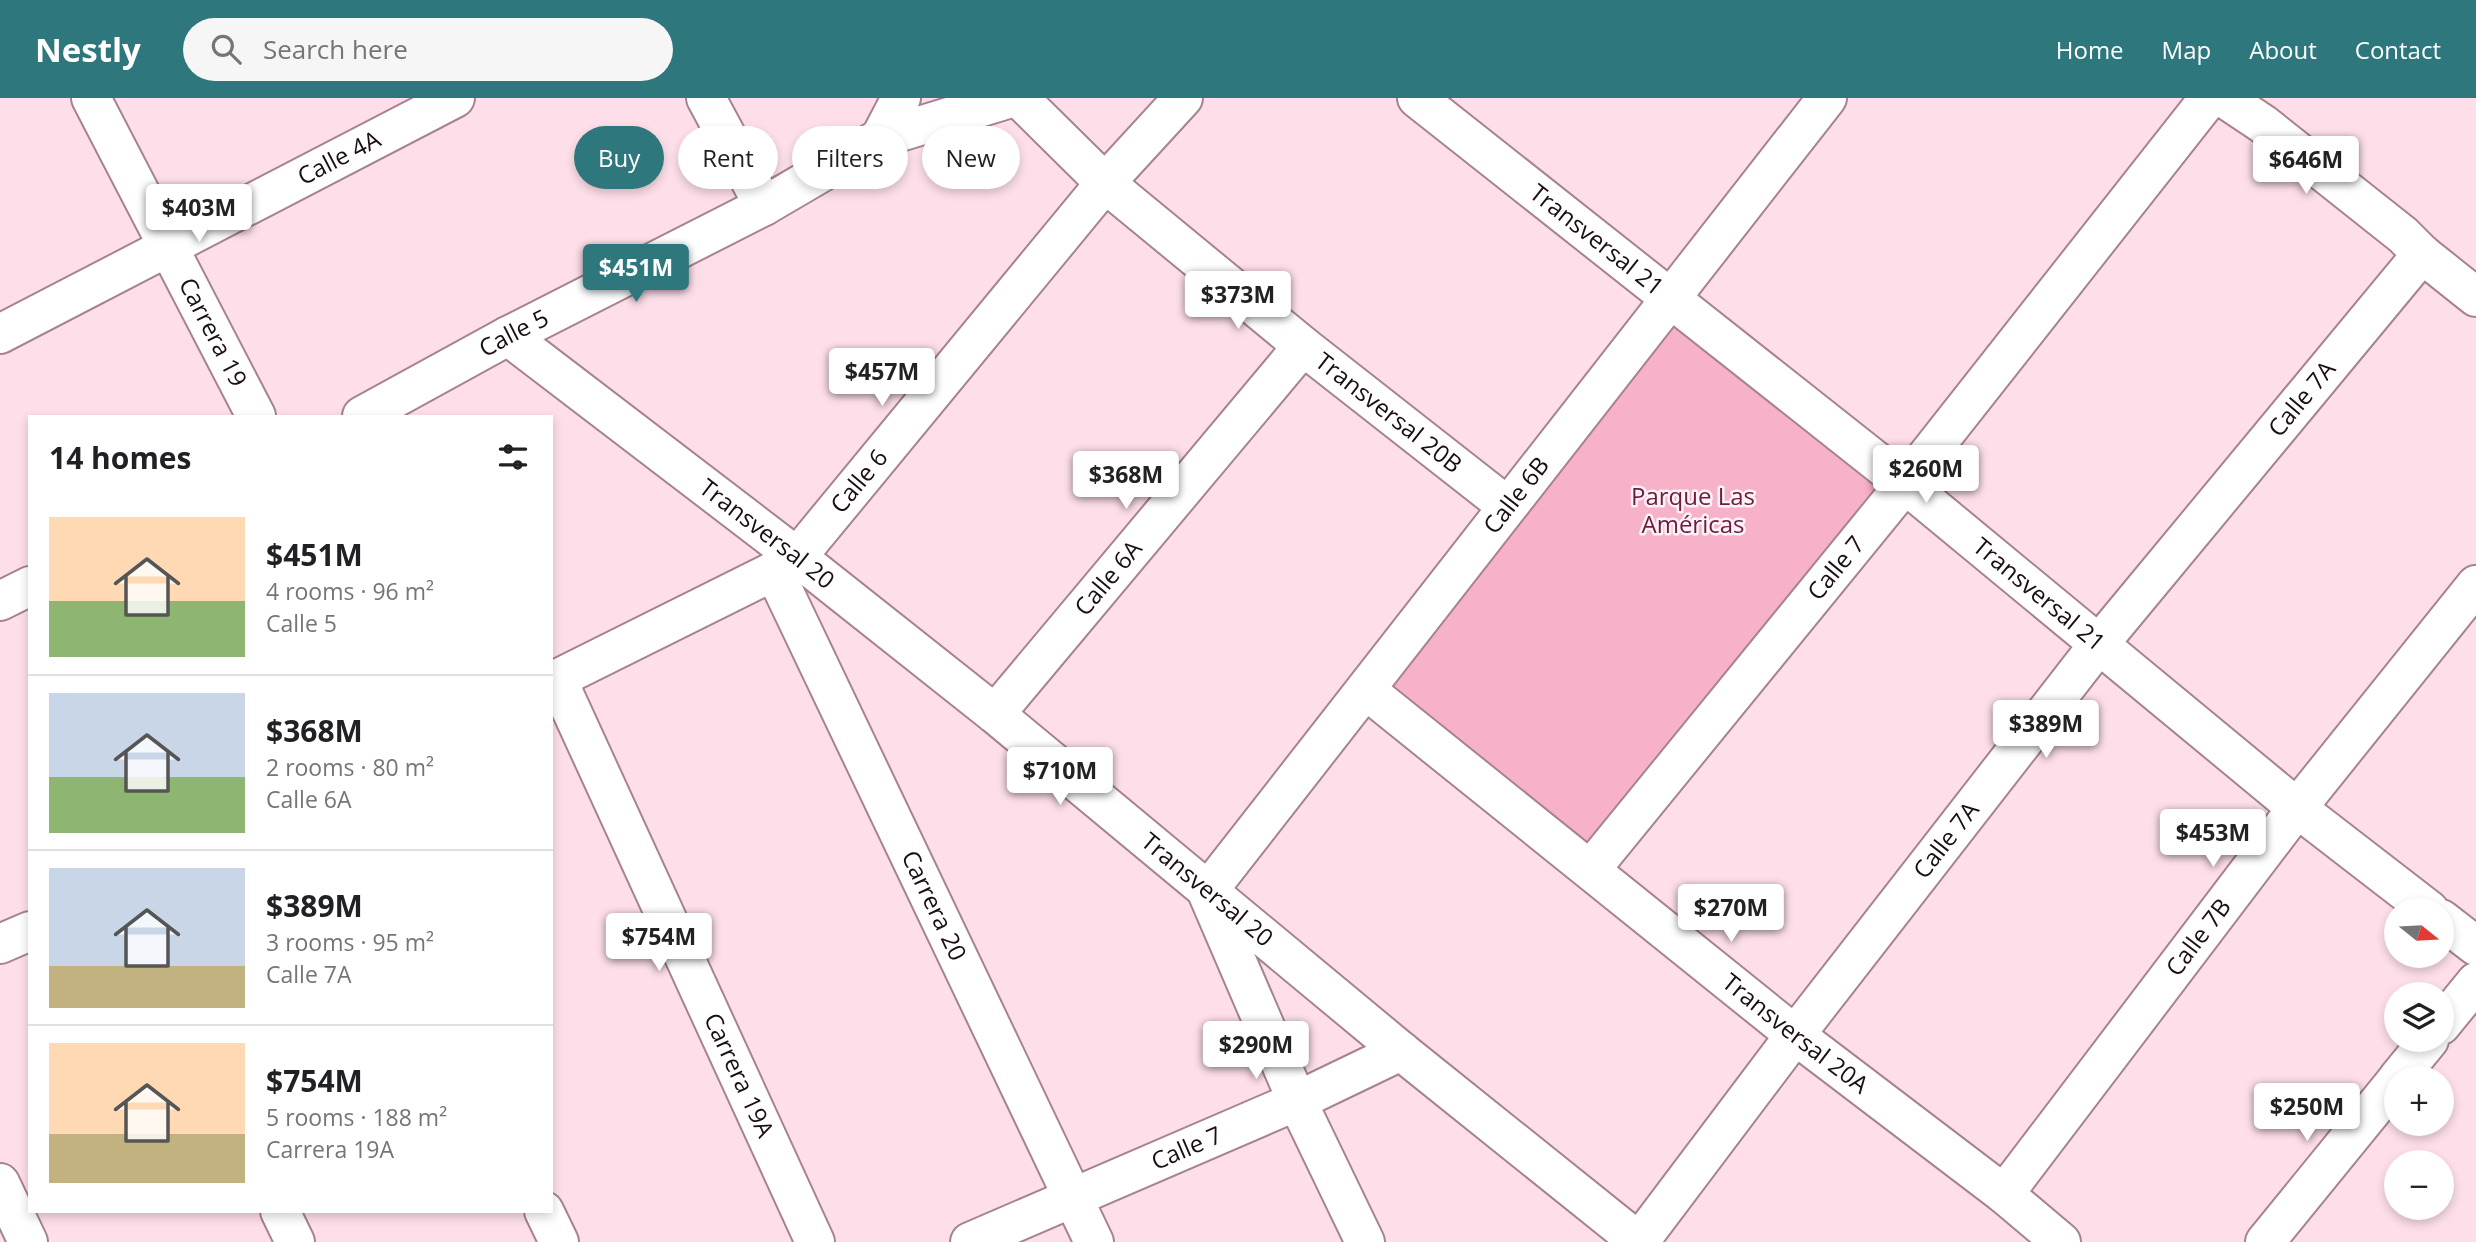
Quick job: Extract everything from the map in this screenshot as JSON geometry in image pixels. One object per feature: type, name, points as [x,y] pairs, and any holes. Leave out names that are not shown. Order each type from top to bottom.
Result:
[{"type":"street","name":"Carrera 19","points":[[91,98],[255,415]]},
{"type":"street","points":[[706,98],[764,206]]},
{"type":"street","points":[[886,126],[901,98]]},
{"type":"street","name":"Calle 5","points":[[908,129],[1011,98]]},
{"type":"street","name":"Transversal 20B","points":[[1019,98],[1105,183],[1303,346],[1507,506]]},
{"type":"street","name":"Calle 6","points":[[554,681],[785,564],[1105,183],[1183,98]]},
{"type":"street","name":"Transversal 21","points":[[1417,98],[1905,484],[2297,808],[2413,898]]},
{"type":"street","name":"Calle 7","points":[[1591,869],[1905,484],[2209,98]]},
{"type":"street","points":[[2224,98],[2263,124],[2403,235],[2422,254],[2476,297]]},
{"type":"street","name":"Calle 4A","points":[[0,334],[452,99]]},
{"type":"street","name":"Calle 6B","points":[[1207,892],[1825,99]]},
{"type":"street","name":"Calle 5","points":[[364,415],[793,189]]},
{"type":"street","name":"Calle 7A","points":[[1639,1242],[1795,1035],[2099,644],[2422,254]]},
{"type":"street","name":"Transversal 20","points":[[508,337],[785,564],[995,713],[1207,892],[1639,1242]]},
{"type":"street","name":"Calle 6A","points":[[995,713],[1303,346]]},
{"type":"street","name":"Carrera 20","points":[[785,564],[1094,1242]]},
{"type":"street","name":"Calle 7B","points":[[2004,1194],[2297,808],[2476,585]]},
{"type":"street","points":[[0,601],[28,587]]},
{"type":"street","name":"Carrera 19A","points":[[554,681],[815,1242]]},
{"type":"street","name":"Transversal 20A","points":[[1366,690],[1795,1035],[2004,1194],[2061,1242]]},
{"type":"street","points":[[1207,892],[1297,1101],[1364,1242]]},
{"type":"street","points":[[2454,929],[2476,946]]},
{"type":"street","points":[[0,944],[28,932]]},
{"type":"street","points":[[2454,1009],[2476,982]]},
{"type":"street","name":"Calle 7","points":[[970,1242],[1297,1101],[1401,1051]]},
{"type":"street","points":[[2408,1066],[2419,1052]]},
{"type":"street","points":[[2265,1242],[2384,1095]]},
{"type":"street","points":[[0,1183],[28,1242]]},
{"type":"street","points":[[281,1213],[295,1242]]},
{"type":"street","points":[[545,1213],[559,1242]]},
{"type":"green space","name":"Parque Las Américas","points":[[1673,324],[1881,488],[1589,847],[1388,682]]}]
